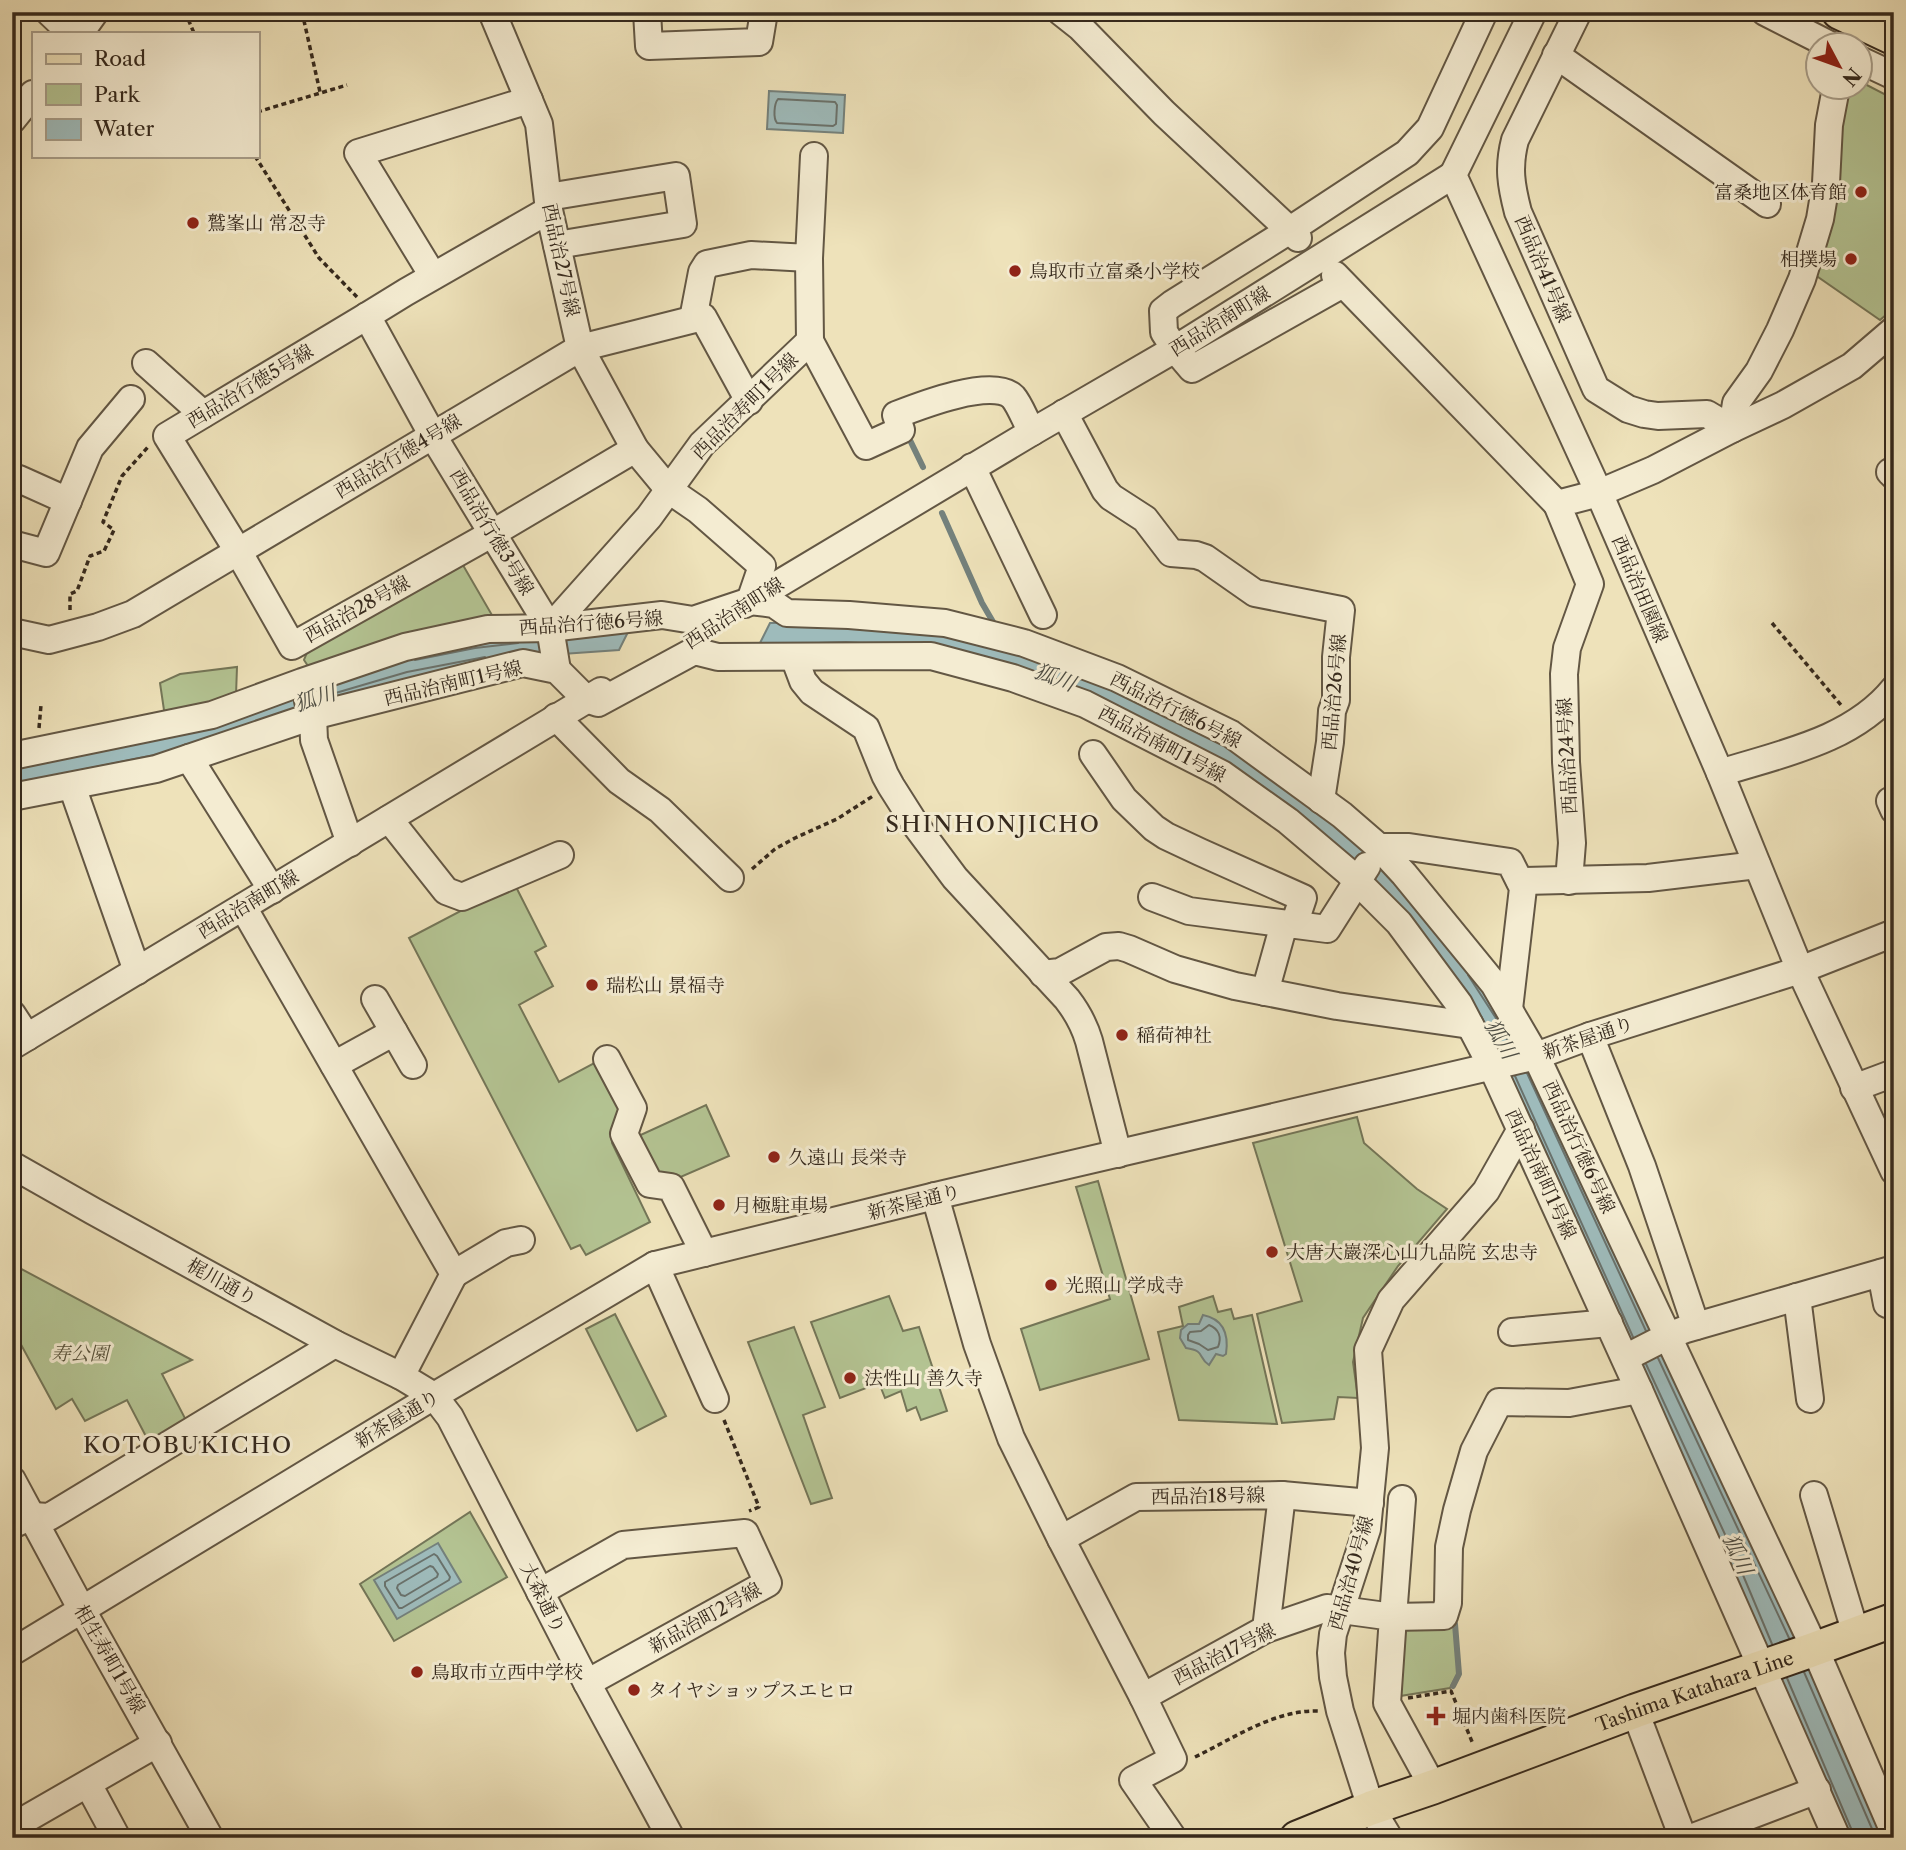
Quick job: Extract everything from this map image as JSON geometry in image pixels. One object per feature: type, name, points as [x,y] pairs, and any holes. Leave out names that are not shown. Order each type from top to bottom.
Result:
[{"type":"main road","points":[[1839,12],[1894,38]]},
{"type":"main road","name":"Tashima Katahara Line","points":[[1297,1838],[1636,1710],[1894,1620]]},
{"type":"street","points":[[49,12],[70,32]]},
{"type":"street","points":[[81,32],[95,12]]},
{"type":"street","name":"西品治27号線","points":[[492,12],[539,124],[548,204],[580,348],[635,449],[669,490],[698,510],[762,566],[750,600]]},
{"type":"street","points":[[647,12],[649,46],[759,42],[764,12]]},
{"type":"street","points":[[1484,12],[1430,128],[1407,153],[1294,234],[1163,311],[1164,332],[1192,369],[1339,279],[1557,504],[1598,493],[1653,470],[1783,405],[1852,366],[1894,330]]},
{"type":"street","points":[[1453,175],[1533,12]]},
{"type":"street","name":"西品治41号線","points":[[1578,12],[1515,140],[1510,160],[1511,185],[1518,212],[1595,389],[1628,409],[1644,414],[1707,414],[1732,429]]},
{"type":"street","points":[[1765,12],[1804,32]]},
{"type":"street","points":[[1076,17],[1164,113],[1294,234]]},
{"type":"street","points":[[1556,55],[1767,204]]},
{"type":"street","points":[[1874,67],[1894,76]]},
{"type":"street","points":[[12,120],[32,95]]},
{"type":"street","points":[[433,276],[358,153],[529,100]]},
{"type":"street","points":[[1732,429],[1736,403],[1759,371],[1780,330],[1806,267],[1826,183],[1829,125],[1833,102]]},
{"type":"street","points":[[810,341],[809,258],[814,156]]},
{"type":"street","name":"西品治南町線","points":[[19,1042],[586,699],[664,658],[750,600],[1175,349],[1453,175]]},
{"type":"street","name":"西品治田園線","points":[[1453,175],[1598,493],[1720,773],[1800,970],[1894,1171]]},
{"type":"street","points":[[548,204],[676,176],[683,224],[557,245]]},
{"type":"street","name":"西品治行徳5号線","points":[[167,436],[548,204]]},
{"type":"street","points":[[749,401],[703,317],[693,319],[702,272],[707,264],[751,256],[809,258]]},
{"type":"street","name":"西品治行徳3号線","points":[[367,316],[433,436],[493,533],[553,647]]},
{"type":"street","name":"西品治行徳4号線","points":[[12,632],[50,640],[133,614],[580,348],[693,319]]},
{"type":"street","name":"西品治寿町1号線","points":[[553,647],[702,444],[810,341],[866,446],[901,430],[896,415],[945,397],[997,389],[1012,396],[1031,432]]},
{"type":"street","points":[[145,363],[203,414]]},
{"type":"street","points":[[12,544],[46,554],[90,448],[131,399]]},
{"type":"street","name":"西品治26号線","points":[[1064,413],[1105,490],[1144,519],[1171,553],[1205,558],[1255,593],[1341,611],[1336,657],[1336,700],[1332,711],[1321,800]]},
{"type":"street","name":"西品治28号線","points":[[167,436],[238,551],[292,646],[493,533],[635,449]]},
{"type":"street","points":[[972,467],[1043,615]]},
{"type":"street","points":[[12,481],[19,479],[68,501]]},
{"type":"street","name":"西品治24号線","points":[[1557,504],[1590,584],[1567,648],[1564,674],[1566,762],[1572,843],[1569,881]]},
{"type":"street","name":"西品治行徳6号線","points":[[12,756],[212,715],[302,681],[405,647],[488,629],[553,647],[662,615],[693,620],[750,600],[774,604],[788,613],[945,623],[1024,643],[1117,678],[1231,734],[1321,800],[1404,874],[1494,984],[1536,1056],[1894,1832]]},
{"type":"street","points":[[292,646],[313,716],[314,740],[350,843]]},
{"type":"street","points":[[553,647],[586,699]]},
{"type":"street","name":"西品治南町1号線","points":[[12,797],[156,769],[313,716],[523,663],[553,647]]},
{"type":"street","name":"西品治南町1号線","points":[[586,699],[598,703],[694,652],[718,657],[931,656],[1013,678],[1085,704],[1222,774],[1288,821],[1359,878],[1399,923],[1459,1004],[1492,1067],[1609,1323],[1628,1357],[1640,1390],[1765,1666],[1837,1838]]},
{"type":"street","points":[[794,657],[803,681],[812,692],[866,728],[885,775],[917,827],[955,878],[1067,999],[1085,1026],[1118,1154]]},
{"type":"street","points":[[1720,773],[1823,740],[1855,723],[1894,689]]},
{"type":"street","points":[[556,717],[620,781],[660,810],[730,878]]},
{"type":"street","points":[[1093,754],[1124,799],[1154,828],[1166,836],[1303,898],[1289,924],[1265,992]]},
{"type":"street","points":[[189,758],[272,890]]},
{"type":"street","points":[[72,786],[137,971]]},
{"type":"street","points":[[389,819],[446,891],[462,897],[560,855]]},
{"type":"street","points":[[1152,897],[1189,912],[1327,929],[1377,851],[1409,847],[1510,862],[1523,888],[1509,1009]]},
{"type":"street","points":[[1520,881],[1648,878],[1758,865]]},
{"type":"street","points":[[243,907],[454,1273]]},
{"type":"street","name":"新茶屋通り","points":[[12,1652],[655,1265],[935,1196],[1536,1056],[1800,970],[1894,933]]},
{"type":"street","points":[[1043,974],[1060,972],[1106,947],[1119,946],[1206,979],[1336,1006],[1470,1025]]},
{"type":"street","points":[[375,999],[413,1065]]},
{"type":"street","points":[[12,1014],[19,1042]]},
{"type":"street","points":[[334,1065],[394,1032]]},
{"type":"street","points":[[1590,1037],[1642,1166],[1696,1326]]},
{"type":"street","points":[[607,1059],[633,1108],[624,1134],[650,1184],[671,1187],[704,1253]]},
{"type":"street","points":[[1854,1088],[1894,1073]]},
{"type":"street","name":"西品治40号線","points":[[1389,1838],[1371,1808],[1340,1711],[1331,1653],[1340,1609],[1367,1529],[1375,1448],[1368,1350],[1391,1300],[1486,1191],[1521,1129]]},
{"type":"street","name":"梶川通り","points":[[12,1165],[93,1212],[435,1396]]},
{"type":"street","points":[[1547,1185],[1588,1167]]},
{"type":"street","points":[[935,1196],[977,1344],[1011,1438],[1173,1759],[1133,1780],[1173,1838]]},
{"type":"street","points":[[401,1376],[454,1273],[506,1243],[521,1240]]},
{"type":"street","points":[[655,1265],[715,1399]]},
{"type":"street","points":[[1628,1357],[1696,1326],[1887,1271],[1887,1304]]},
{"type":"street","points":[[1797,1297],[1810,1399]]},
{"type":"street","points":[[1512,1332],[1609,1323]]},
{"type":"street","points":[[22,1521],[49,1517],[335,1344]]},
{"type":"street","name":"西品治17号線","points":[[1143,1696],[1266,1629],[1327,1608],[1392,1617],[1444,1616],[1448,1603],[1449,1547],[1457,1510],[1474,1451],[1499,1402],[1569,1403],[1640,1390]]},
{"type":"street","name":"大森通り","points":[[435,1396],[450,1417],[587,1683],[671,1838]]},
{"type":"street","name":"相生寿町1号線","points":[[12,1480],[22,1521],[82,1610],[210,1838]]},
{"type":"street","points":[[1282,1495],[1370,1503]]},
{"type":"street","name":"西品治18号線","points":[[1061,1539],[1136,1497],[1282,1495],[1266,1629]]},
{"type":"street","points":[[1814,1495],[1856,1634]]},
{"type":"street","points":[[1402,1499],[1387,1703],[1433,1787]]},
{"type":"street","points":[[540,1592],[623,1545],[744,1533]]},
{"type":"street","name":"新品治町2号線","points":[[587,1683],[768,1583],[744,1533]]},
{"type":"street","points":[[1636,1710],[1683,1838]]},
{"type":"street","points":[[12,1827],[158,1743]]},
{"type":"street","points":[[88,1784],[117,1838]]},
{"type":"street","points":[[1691,1838],[1817,1790]]},
{"type":"path","points":[[185,12],[194,32]]},
{"type":"path","points":[[302,12],[320,93]]},
{"type":"path","points":[[259,111],[346,85]]},
{"type":"path","points":[[256,158],[319,258],[367,308],[367,316]]},
{"type":"path","name":"西品治行徳5号線","points":[[69,635],[70,594],[77,591],[90,556],[104,551],[114,530],[103,522],[122,476],[158,436],[167,436]]},
{"type":"path","points":[[1772,624],[1855,723]]},
{"type":"path","points":[[730,878],[751,870],[785,843],[837,819],[891,786]]},
{"type":"path","points":[[715,1399],[759,1507],[744,1513],[744,1533]]},
{"type":"green space","name":"富桑地区体育館","points":[[1874,89],[1894,99],[1894,308],[1880,320],[1808,270],[1839,102],[1874,102]]},
{"type":"green space","points":[[460,560],[496,622],[310,669],[304,660],[308,650]]},
{"type":"green space","points":[[237,667],[236,695],[165,717],[160,683],[180,674]]},
{"type":"green space","points":[[514,883],[546,946],[535,952],[553,986],[519,1005],[559,1082],[598,1061],[623,1108],[612,1143],[650,1222],[586,1255],[580,1245],[571,1249],[409,938]]},
{"type":"green space","points":[[706,1105],[729,1156],[676,1179],[653,1174],[634,1138]]},
{"type":"green space","points":[[1357,1117],[1364,1143],[1417,1189],[1447,1209],[1398,1266],[1363,1318],[1353,1362],[1358,1398],[1338,1397],[1334,1419],[1282,1423],[1257,1314],[1302,1301],[1253,1143]]},
{"type":"green space","points":[[1098,1181],[1149,1359],[1040,1390],[1021,1329],[1110,1299],[1076,1187]]},
{"type":"green space","name":"寿公園","points":[[12,1264],[192,1360],[162,1374],[188,1424],[151,1446],[127,1400],[85,1421],[72,1399],[56,1409],[12,1328]]},
{"type":"green space","points":[[889,1296],[903,1331],[919,1327],[947,1411],[921,1420],[916,1407],[907,1411],[901,1391],[885,1398],[879,1383],[840,1398],[811,1322]]},
{"type":"green space","points":[[1213,1296],[1218,1312],[1231,1309],[1234,1319],[1252,1315],[1277,1424],[1179,1420],[1158,1332],[1183,1326],[1179,1307]]},
{"type":"green space","points":[[615,1314],[666,1416],[637,1431],[586,1329]]},
{"type":"green space","points":[[794,1327],[825,1407],[803,1415],[832,1498],[811,1504],[748,1342]]},
{"type":"green space","points":[[470,1512],[507,1577],[394,1641],[360,1584]]},
{"type":"green space","points":[[1454,1623],[1458,1673],[1450,1688],[1394,1697],[1400,1624]]},
{"type":"water","points":[[769,91],[845,95],[843,133],[767,129]]},
{"type":"water","name":"狐川","points":[[838,622],[934,632],[1077,669],[1213,736],[1341,827],[1426,910],[1511,1029],[1782,1605],[1884,1838],[1847,1838],[1728,1559],[1543,1156],[1451,979],[1210,758],[889,645],[846,642],[759,645],[770,623]]},
{"type":"water","name":"狐川","points":[[629,630],[619,650],[562,654],[174,751],[12,784],[12,764],[474,641]]},
{"type":"water","points":[[1203,1315],[1220,1324],[1226,1340],[1226,1354],[1216,1354],[1209,1365],[1199,1353],[1186,1348],[1180,1338],[1181,1330],[1188,1324],[1199,1324]]},
{"type":"water","points":[[438,1543],[461,1582],[397,1619],[374,1580]]},
{"type":"waterway","points":[[907,434],[923,467]]},
{"type":"waterway","points":[[942,513],[982,603],[996,627]]},
{"type":"waterway","points":[[1453,1686],[1459,1674],[1455,1624]]},
{"type":"place","name":"富桑地区体育館","points":[[1861,192]]},
{"type":"place","name":"鷲峯山 常忍寺","points":[[193,223]]},
{"type":"place","name":"相撲場","points":[[1851,259]]},
{"type":"place","name":"鳥取市立富桑小学校","points":[[1015,271]]},
{"type":"place","name":"瑞松山 景福寺","points":[[592,985]]},
{"type":"place","name":"稲荷神社","points":[[1122,1035]]},
{"type":"place","name":"久遠山 長栄寺","points":[[774,1157]]},
{"type":"place","name":"月極駐車場","points":[[719,1205]]},
{"type":"place","name":"大唐大巖深心山九品院 玄忠寺","points":[[1272,1252]]},
{"type":"place","name":"光照山 学成寺","points":[[1051,1285]]},
{"type":"place","name":"法性山 善久寺","points":[[850,1378]]},
{"type":"place","name":"鳥取市立西中学校","points":[[417,1672]]},
{"type":"place","name":"タイヤショップスエヒロ","points":[[634,1690]]},
{"type":"place","name":"堀内歯科医院","points":[[1436,1716]]},
{"type":"district","name":"SHINHONJICHO","points":[[993,824]]},
{"type":"district","name":"KOTOBUKICHO","points":[[188,1445]]}]
